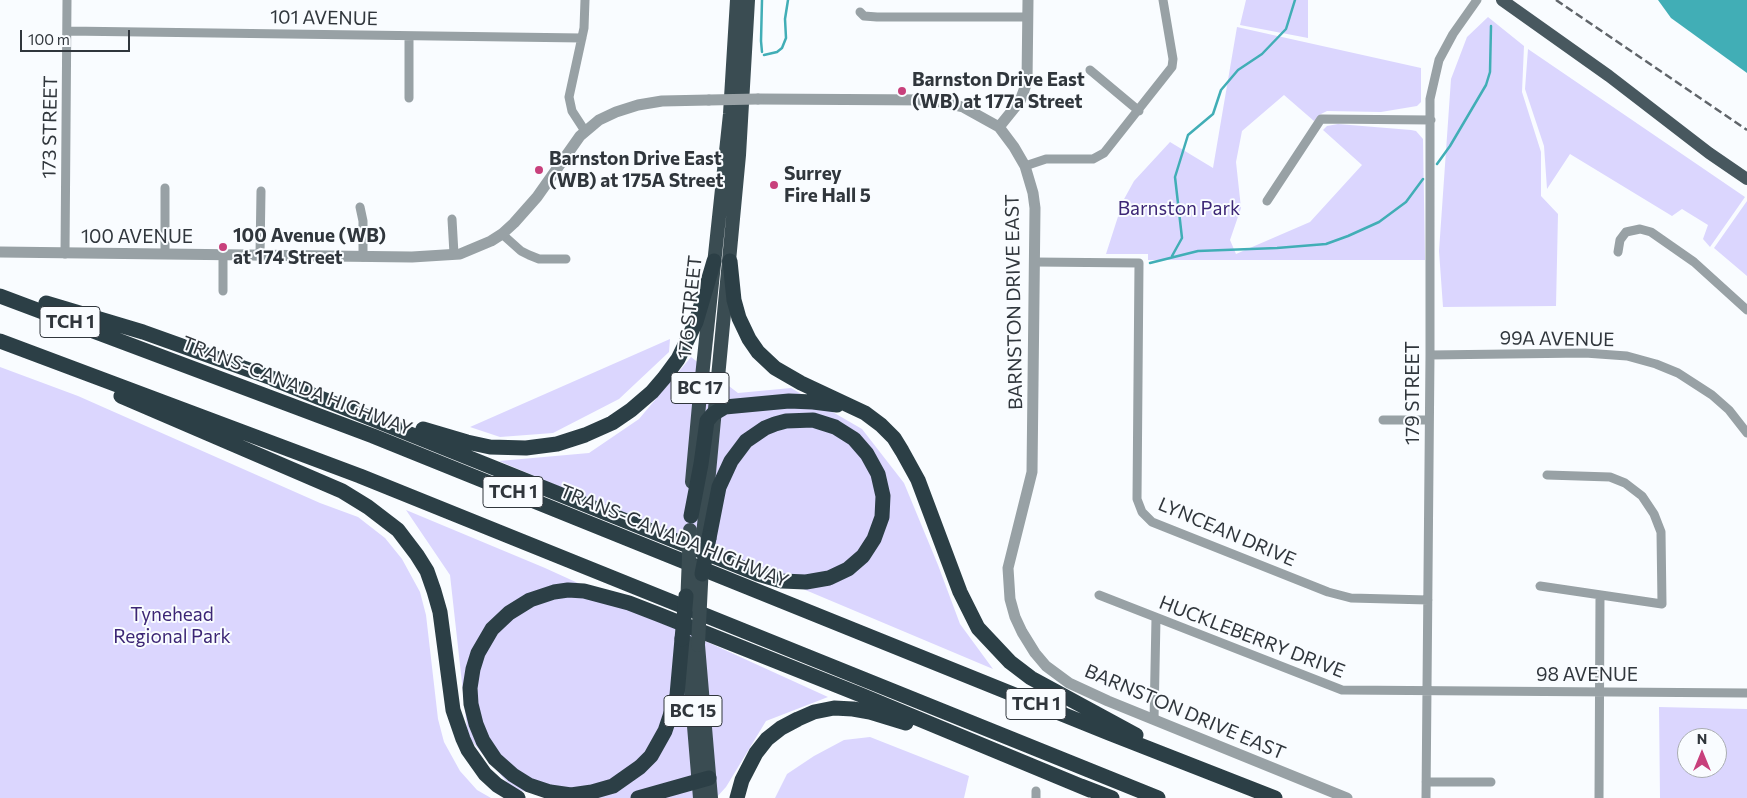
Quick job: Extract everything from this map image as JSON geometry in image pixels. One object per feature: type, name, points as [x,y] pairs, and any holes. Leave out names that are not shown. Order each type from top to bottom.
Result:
[{"type":"highway","name":"176 STREET","points":[[686,596],[699,404],[730,114],[737,0]]},
{"type":"highway","name":"176 STREET","points":[[706,537],[742,113],[748,0]]},
{"type":"highway","points":[[0,289],[143,332],[273,379],[443,436],[504,448],[526,448],[557,444],[585,435],[612,423],[631,410],[664,378],[682,353],[694,328],[714,261]]},
{"type":"highway","points":[[730,262],[734,300],[739,318],[749,340],[758,352],[775,368],[801,383],[865,412],[894,438],[918,480],[960,592],[978,628],[993,645],[1010,662],[1031,678],[1188,763]]},
{"type":"highway","name":"TRANS-CANADA HIGHWAY","points":[[0,296],[373,436],[1274,798]]},
{"type":"highway","name":"TCH 1","points":[[0,341],[360,476],[1158,798]]},
{"type":"highway","points":[[18,348],[126,399],[342,491],[368,507],[398,530],[427,571],[434,591],[440,612],[453,710],[462,739],[485,774],[497,785],[518,798]]},
{"type":"highway","points":[[273,379],[758,574],[782,581],[806,582],[829,578],[848,570],[869,548],[879,529],[882,517],[883,496],[878,474],[867,454],[854,439],[835,427],[813,420],[786,421],[775,424],[746,440],[731,461],[719,487],[706,537],[702,574]]},
{"type":"highway","points":[[690,523],[707,421],[716,412],[725,407],[813,402],[832,404],[865,412]]},
{"type":"highway","name":"BC 15","points":[[702,574],[689,642],[705,779],[712,798]]},
{"type":"highway","points":[[686,596],[689,642],[676,695],[666,731],[651,756],[640,767],[613,786],[571,795],[550,792],[529,785],[513,775],[495,759],[483,741],[471,704],[470,688],[478,653],[492,629],[509,613],[530,600],[561,591],[584,591],[622,600],[660,614],[1090,790]]},
{"type":"highway","points":[[737,798],[749,765],[767,739],[798,718],[834,708],[870,712],[913,725],[1112,798]]},
{"type":"highway","points":[[638,798],[705,779]]},
{"type":"highway","name":"BC 15","points":[[700,798],[705,779]]},
{"type":"main road","points":[[1502,0],[1609,76],[1747,179]]},
{"type":"street","name":"173 STREET","points":[[65,254],[67,0]]},
{"type":"street","points":[[585,0],[584,28],[569,97],[572,111],[585,131]]},
{"type":"street","points":[[999,127],[1020,100],[1027,82],[1028,0]]},
{"type":"street","points":[[1025,166],[1046,159],[1092,159],[1104,153],[1139,111],[1170,70],[1173,63],[1163,0]]},
{"type":"street","name":"179 STREET","points":[[1426,798],[1430,420],[1430,99],[1439,60],[1453,34],[1477,0]]},
{"type":"street","points":[[860,12],[864,16],[877,17],[1028,17]]},
{"type":"street","name":"101 AVENUE","points":[[67,31],[582,38]]},
{"type":"street","points":[[409,36],[409,98]]},
{"type":"street","points":[[1090,70],[1139,111]]},
{"type":"street","name":"BARNSTON DRIVE EAST","points":[[481,245],[502,234],[514,223],[537,197],[564,156],[585,131],[599,120],[638,105],[662,102],[758,99],[931,100],[964,107],[999,127],[1025,166],[1033,193],[1035,208],[1032,472],[1008,568],[1010,599],[1022,632],[1046,666],[1075,686],[1347,798]]},
{"type":"street","points":[[1267,201],[1321,119],[1431,120]]},
{"type":"street","points":[[165,188],[165,254]]},
{"type":"street","points":[[260,255],[261,191]]},
{"type":"street","points":[[360,207],[363,221],[363,257]]},
{"type":"street","points":[[452,219],[454,254]]},
{"type":"street","points":[[1618,252],[1620,240],[1626,232],[1640,229],[1651,232],[1694,262],[1747,310]]},
{"type":"street","points":[[502,234],[521,251],[539,259],[566,259]]},
{"type":"street","name":"100 AVENUE","points":[[0,252],[412,257],[460,254],[481,245]]},
{"type":"street","points":[[223,255],[223,292]]},
{"type":"street","name":"LYNCEAN DRIVE","points":[[1035,262],[1139,263],[1137,499],[1142,512],[1152,522],[1328,592],[1351,598],[1428,600]]},
{"type":"street","name":"99A AVENUE","points":[[1430,355],[1585,353],[1627,356],[1656,364],[1684,376],[1712,395],[1729,410],[1747,433]]},
{"type":"street","points":[[1383,420],[1430,420]]},
{"type":"street","points":[[1540,586],[1662,604],[1660,532],[1654,514],[1642,496],[1625,482],[1610,477],[1547,475]]},
{"type":"street","name":"HUCKLEBERRY DRIVE","points":[[1099,595],[1337,689],[1350,691],[1427,690]]},
{"type":"street","points":[[1599,798],[1600,595]]},
{"type":"street","points":[[1154,720],[1156,618]]},
{"type":"street","name":"98 AVENUE","points":[[1427,690],[1747,693]]},
{"type":"street","points":[[1426,782],[1491,782]]},
{"type":"green space","points":[[1246,0],[1308,0],[1308,38],[1240,25]]},
{"type":"green space","points":[[1488,17],[1524,46],[1522,92],[1541,152],[1541,196],[1558,214],[1556,306],[1443,307],[1439,251],[1451,79],[1467,37]]},
{"type":"green space","name":"Barnston Park","points":[[1237,27],[1421,68],[1421,102],[1417,106],[1381,112],[1327,111],[1314,121],[1284,95],[1242,131],[1236,162],[1241,208],[1230,240],[1236,254],[1310,222],[1362,165],[1323,130],[1327,126],[1338,124],[1411,130],[1416,131],[1423,139],[1425,260],[1148,260],[1148,254],[1106,254],[1123,201],[1134,181],[1170,142],[1213,168]]},
{"type":"green space","points":[[1528,49],[1745,197],[1710,247],[1703,239],[1708,225],[1682,209],[1672,216],[1570,154],[1547,189],[1544,146],[1525,89]]},
{"type":"green space","points":[[1747,201],[1747,276],[1714,248]]},
{"type":"green space","points":[[670,339],[669,352],[619,399],[553,433],[500,437],[470,427]]},
{"type":"green space","points":[[691,357],[738,393],[791,388],[862,429],[904,483],[960,624],[993,669],[499,461],[589,453],[639,419]]},
{"type":"green space","name":"Tynehead Regional Park","points":[[0,367],[78,396],[320,503],[358,517],[385,538],[402,559],[420,592],[426,615],[438,719],[444,742],[460,771],[477,790],[491,798],[0,798]]},
{"type":"green space","points":[[406,510],[545,568],[828,697],[766,721],[726,787],[716,798],[556,798],[513,789],[468,737],[450,575]]},
{"type":"green space","points":[[1659,707],[1747,709],[1747,798],[1660,798]]},
{"type":"green space","points":[[870,737],[969,776],[964,798],[775,798],[787,774],[814,756],[844,740]]},
{"type":"water","points":[[1658,0],[1747,0],[1747,73],[1671,18]]},
{"type":"waterway","points":[[762,0],[762,52]]},
{"type":"waterway","points":[[764,55],[777,52],[782,48],[786,38],[785,19],[788,0]]},
{"type":"waterway","points":[[1172,256],[1182,238],[1175,177],[1188,135],[1213,114],[1221,90],[1238,70],[1262,54],[1286,29],[1295,0]]},
{"type":"waterway","points":[[1437,164],[1450,146],[1486,85],[1490,72],[1491,26]]},
{"type":"waterway","points":[[1150,263],[1198,251],[1326,244],[1379,222],[1406,202],[1423,179]]},
{"type":"railway","points":[[1556,0],[1747,130]]},
{"type":"place","name":"Barnston Drive East (WB) at 177a Street","points":[[902,91]]},
{"type":"place","name":"Barnston Drive East (WB) at 175A Street","points":[[539,170]]},
{"type":"place","name":"Surrey Fire Hall 5","points":[[774,185]]},
{"type":"place","name":"100 Avenue (WB) at 174 Street","points":[[223,247]]}]
